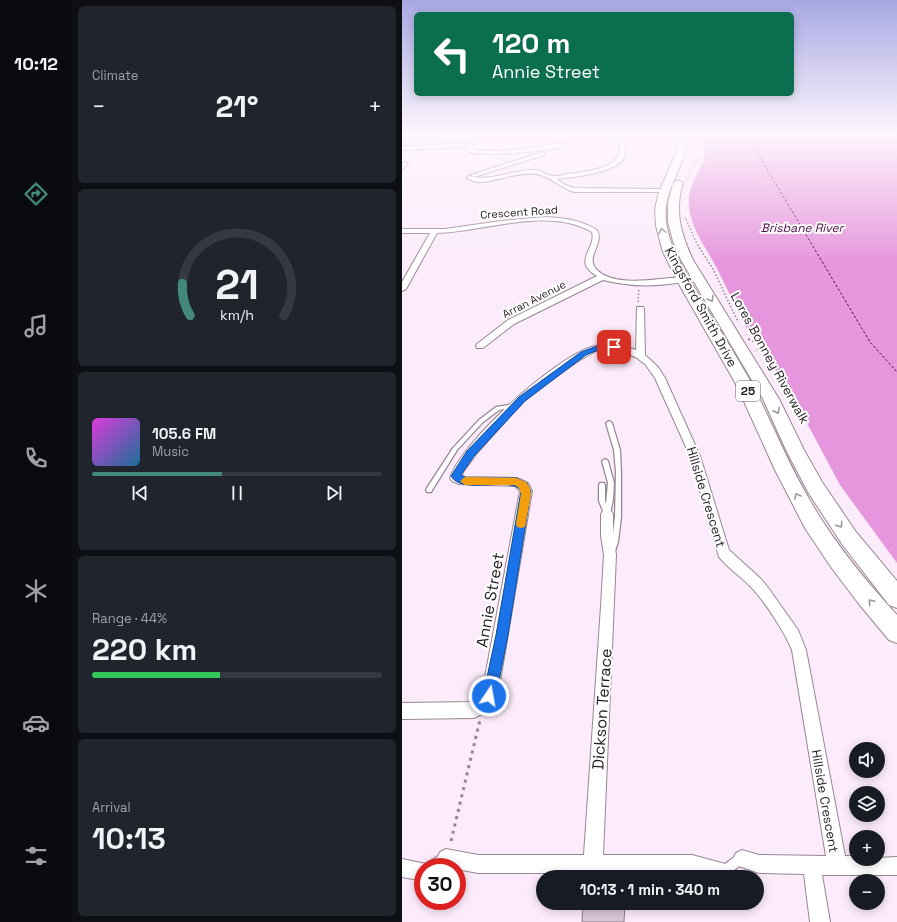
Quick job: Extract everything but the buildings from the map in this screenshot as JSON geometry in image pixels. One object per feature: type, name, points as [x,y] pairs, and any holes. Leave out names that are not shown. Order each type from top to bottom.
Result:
[{"type":"highway","name":"Kingsford Smith Drive","points":[[671,177],[664,191],[660,208],[661,228],[669,252],[745,386],[780,462],[802,504],[832,551],[897,632]]},
{"type":"highway","name":"Kingsford Smith Drive","points":[[681,177],[677,186],[673,207],[674,225],[682,249],[771,398],[795,450],[815,487],[849,538],[897,598]]},
{"type":"street","points":[[472,177],[469,178],[492,179],[504,177]]},
{"type":"street","points":[[554,178],[561,177]]},
{"type":"street","points":[[554,178],[564,187],[574,190],[664,191]]},
{"type":"street","name":"Crescent Road","points":[[402,231],[435,231],[536,220],[562,220],[578,222],[592,229],[597,235],[589,259],[589,264],[602,277]]},
{"type":"street","points":[[402,289],[435,231]]},
{"type":"street","points":[[602,277],[630,283],[684,279]]},
{"type":"street","name":"Arran Avenue","points":[[480,346],[511,322],[602,277]]},
{"type":"street","points":[[639,308],[640,355]]},
{"type":"street","name":"Hillside Crescent","points":[[456,477],[471,453],[514,406],[565,366],[591,350],[604,347],[617,347],[640,355],[650,363],[656,370],[693,453],[723,553],[761,589],[796,642],[802,666],[837,865]]},
{"type":"street","name":"Annie Street","points":[[456,477],[467,481],[516,482],[524,486],[526,491],[492,687],[487,702],[480,709]]},
{"type":"street","name":"Dickson Terrace","points":[[592,863],[610,555],[607,536],[607,514]]},
{"type":"street","points":[[402,711],[468,711],[480,709]]},
{"type":"street","points":[[448,849],[478,864],[692,864],[714,870]]},
{"type":"street","points":[[742,858],[765,865],[897,866]]},
{"type":"street","points":[[812,866],[820,922]]},
{"type":"lane","name":"Hillside Crescent","points":[[428,490],[455,449],[486,416],[500,407],[514,406]]},
{"type":"lane","name":"Dickson Terrace","points":[[609,423],[617,449],[618,473],[617,533],[610,555]]},
{"type":"lane","name":"Dickson Terrace","points":[[605,461],[610,483],[610,502],[607,514]]},
{"type":"lane","name":"Dickson Terrace","points":[[602,485],[602,501],[607,514]]},
{"type":"lane","points":[[434,858],[448,849]]},
{"type":"lane","points":[[725,870],[742,858]]},
{"type":"path","points":[[685,185],[689,177]]},
{"type":"path","name":"Lores Bonney Riverwalk","points":[[685,216],[697,244],[713,269],[740,325]]},
{"type":"path","points":[[639,288],[639,308]]},
{"type":"path","name":"Lores Bonney Riverwalk","points":[[747,338],[758,343],[761,347],[756,351],[747,338]]},
{"type":"path","points":[[448,849],[480,723],[480,709]]},
{"type":"water","name":"Brisbane River","points":[[695,177],[897,177],[897,563],[840,485],[792,395],[763,352],[766,349],[757,343],[745,326],[719,272],[692,222],[689,201]]},
{"type":"ferry route","points":[[772,177],[870,342],[897,372]]},
{"type":"slow traffic","points":[[465,481],[516,482],[526,488],[521,524]]},
{"type":"route","points":[[489,696],[502,635],[526,488],[520,483],[516,482],[467,481],[456,478],[456,474],[471,453],[522,399],[584,353],[597,348],[614,347]]}]
